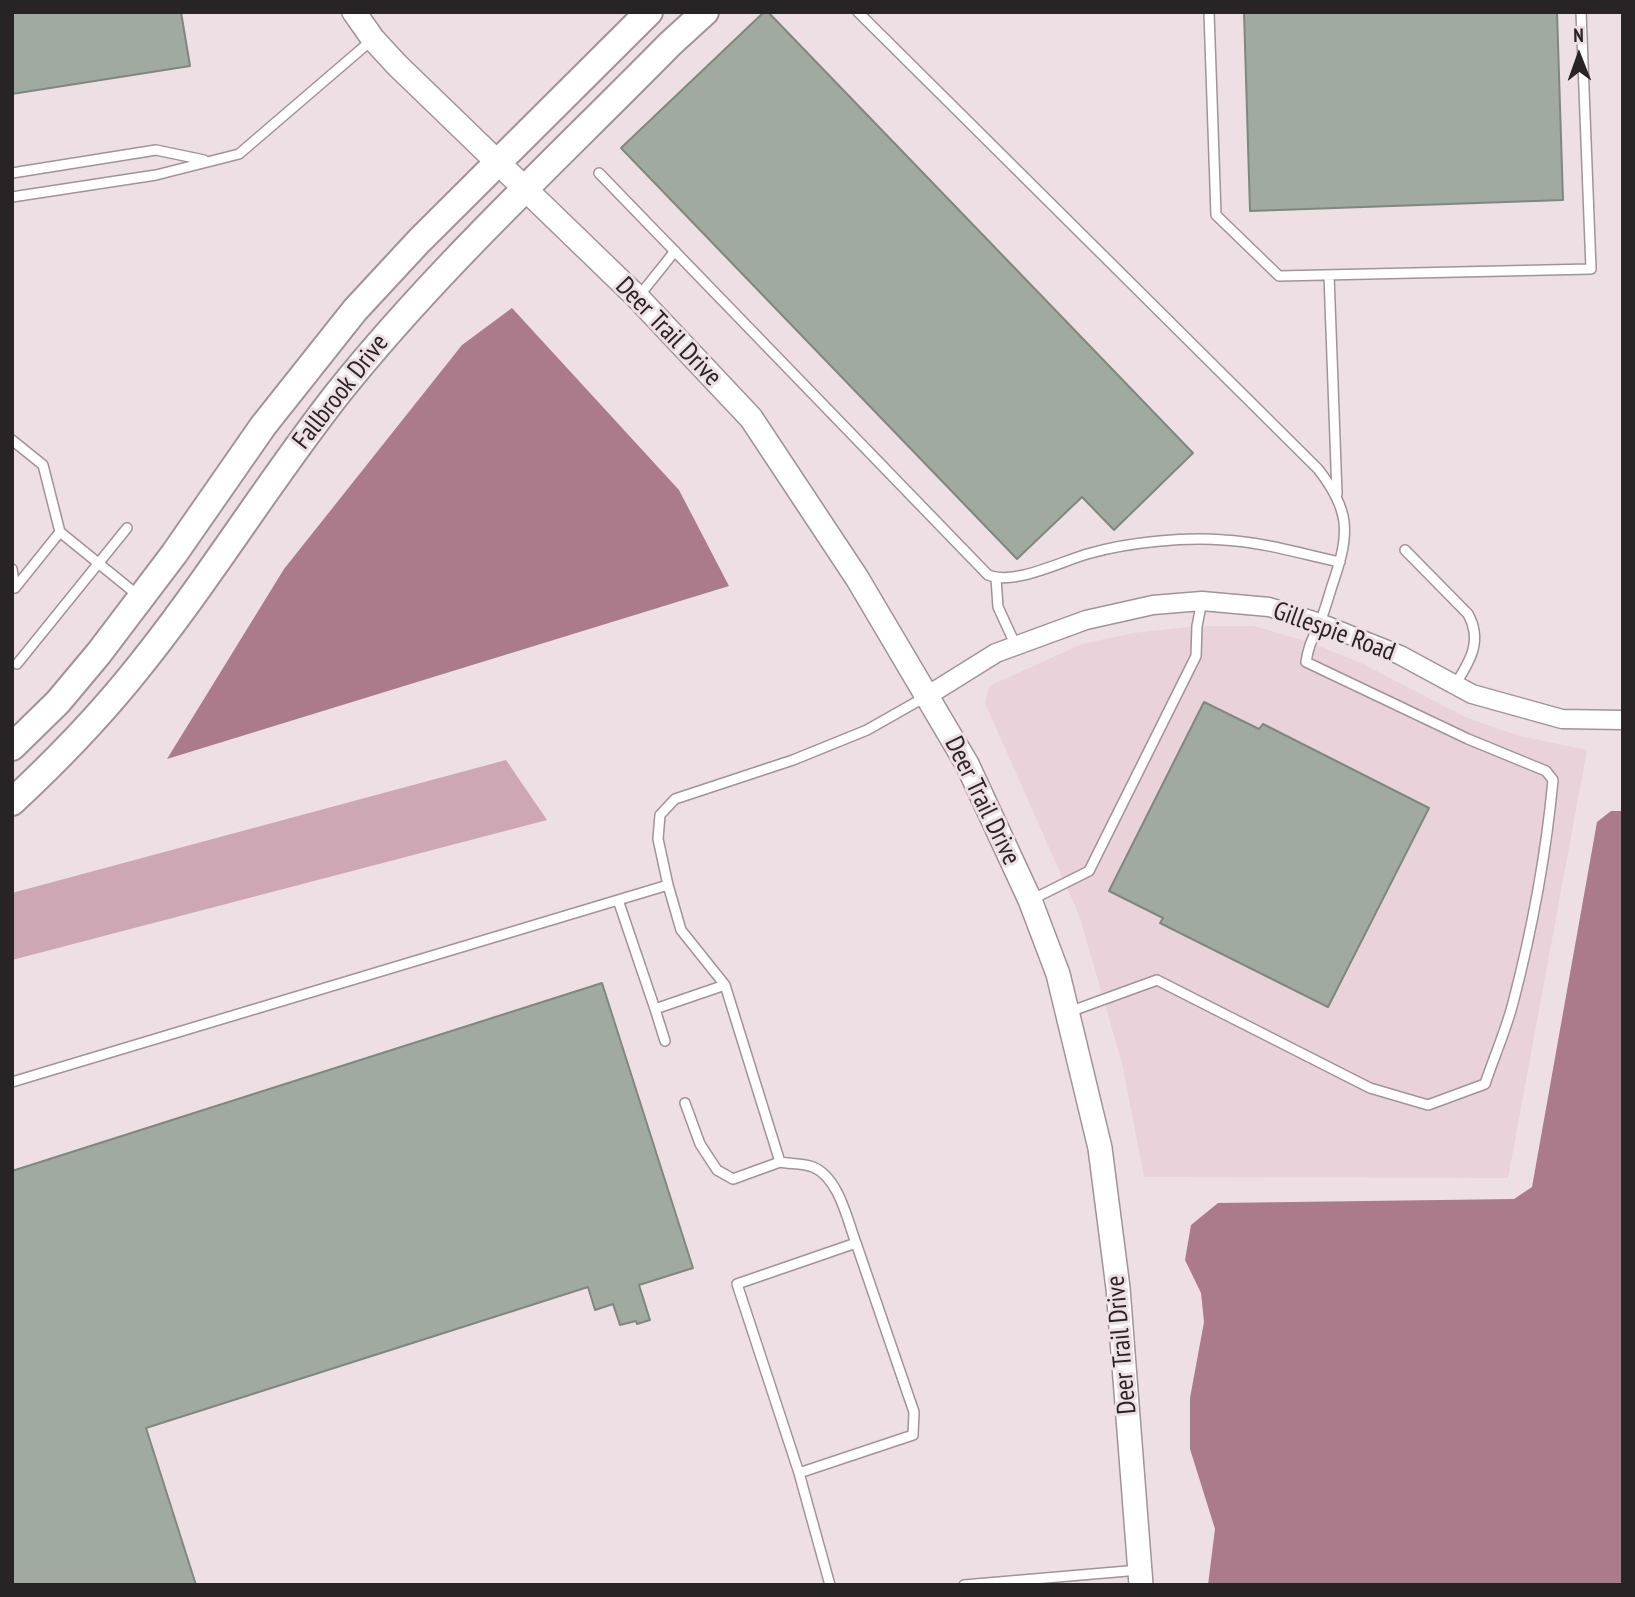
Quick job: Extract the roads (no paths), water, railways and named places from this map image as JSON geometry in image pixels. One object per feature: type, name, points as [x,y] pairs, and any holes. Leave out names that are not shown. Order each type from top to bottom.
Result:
[{"type":"main road","name":"Fallbrook Drive","points":[[12,747],[58,702],[141,598],[278,407],[355,310],[497,163],[649,12]]},
{"type":"main road","name":"Fallbrook Drive","points":[[16,789],[87,729],[130,678],[199,587],[295,449],[385,335],[670,44],[705,12]]},
{"type":"main road","points":[[232,470],[265,493]]},
{"type":"street","name":"Deer Trail Drive","points":[[354,12],[373,39],[638,298],[751,418],[857,578],[967,764],[1030,901],[1058,974],[1100,1148],[1118,1288],[1141,1577]]},
{"type":"street","name":"Gillespie Road","points":[[927,696],[996,653],[1086,620],[1153,605],[1202,601],[1269,607],[1320,623],[1400,655],[1472,694],[1562,719],[1623,720]]},
{"type":"lane","points":[[858,12],[1318,469],[1332,487],[1342,508],[1344,550],[1320,623],[1309,642],[1306,662],[1468,739],[1546,771],[1553,780],[1536,901],[1513,1005],[1485,1084],[1428,1105],[1370,1088],[1157,980],[1067,1013]]},
{"type":"lane","points":[[1209,12],[1216,215],[1279,276],[1591,269],[1581,12]]},
{"type":"lane","points":[[12,197],[156,175],[239,154],[373,39]]},
{"type":"lane","points":[[12,173],[156,150],[208,161]]},
{"type":"lane","points":[[599,173],[988,575],[1010,579],[1093,552],[1172,540],[1251,543],[1340,562]]},
{"type":"lane","points":[[638,298],[674,251]]},
{"type":"lane","points":[[1329,275],[1338,499]]},
{"type":"lane","points":[[12,440],[43,465],[60,532],[141,598]]},
{"type":"lane","points":[[17,664],[127,528]]},
{"type":"lane","points":[[12,569],[15,588],[60,532]]},
{"type":"lane","points":[[1405,550],[1468,614],[1473,623],[1476,633],[1475,648],[1455,685]]},
{"type":"lane","points":[[996,578],[998,607],[1016,646]]},
{"type":"lane","points":[[1030,901],[1089,871],[1196,656],[1197,626],[1202,601]]},
{"type":"lane","points":[[780,1162],[725,985],[681,930],[657,839],[660,815],[675,799],[806,755],[867,730],[927,696]]},
{"type":"lane","points":[[12,1082],[668,885]]},
{"type":"lane","points":[[618,900],[665,1041]]},
{"type":"lane","points":[[655,1009],[725,985]]},
{"type":"lane","points":[[685,1103],[700,1144],[717,1170],[733,1179],[780,1162],[812,1167],[826,1175],[836,1192],[856,1243],[914,1412],[913,1435],[799,1473]]},
{"type":"lane","points":[[830,1585],[799,1473],[737,1284],[856,1243]]},
{"type":"lane","points":[[964,1585],[1141,1577]]}]
